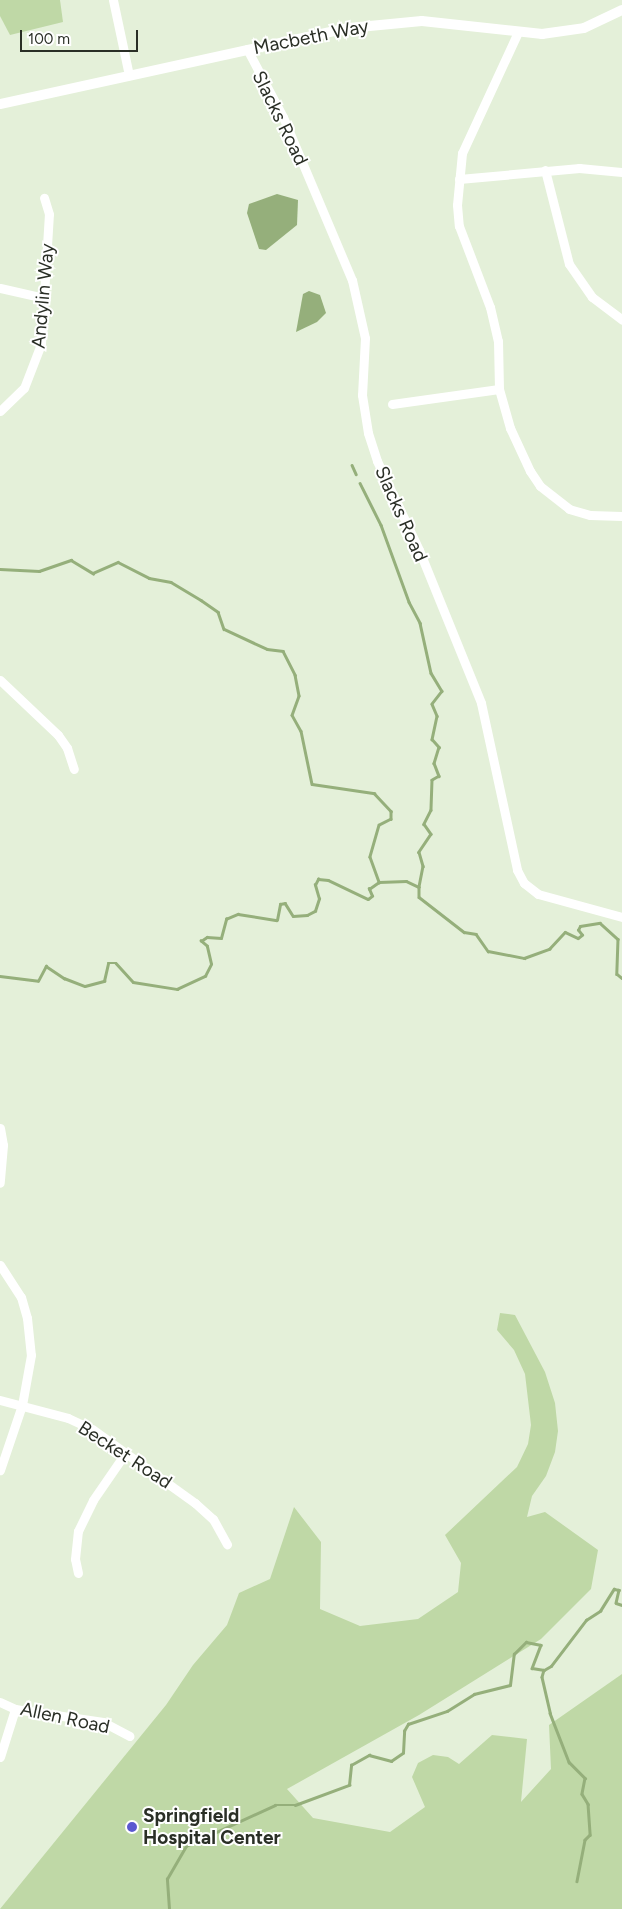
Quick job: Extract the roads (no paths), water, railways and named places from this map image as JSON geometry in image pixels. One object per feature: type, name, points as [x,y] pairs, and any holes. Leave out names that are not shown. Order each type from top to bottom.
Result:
[{"type":"street","points":[[113,0],[129,75]]},
{"type":"street","name":"Macbeth Way","points":[[0,104],[247,49],[398,22],[452,22],[542,34],[584,28],[622,10]]},
{"type":"street","points":[[518,32],[504,70],[468,137],[459,179],[459,226],[496,330],[499,389],[520,452],[540,486],[569,508],[590,515],[622,516]]},
{"type":"street","name":"Slacks Road","points":[[247,49],[284,117],[352,280],[365,338],[362,395],[368,434],[377,461],[419,550],[481,703],[517,870],[524,883],[538,894],[622,918]]},
{"type":"street","points":[[459,179],[545,170],[622,172]]},
{"type":"street","points":[[545,170],[569,264],[592,297],[622,320]]},
{"type":"street","name":"Andylin Way","points":[[0,411],[24,388],[35,366],[41,344],[48,214],[44,198]]},
{"type":"street","points":[[0,288],[44,298]]},
{"type":"street","points":[[392,404],[499,389]]},
{"type":"street","points":[[0,680],[58,735],[67,748],[74,769]]},
{"type":"street","points":[[0,1128],[3,1144],[0,1183]]},
{"type":"street","points":[[0,1265],[20,1297],[27,1318],[31,1355],[22,1405],[0,1470]]},
{"type":"street","name":"Becket Road","points":[[0,1400],[22,1405],[92,1429],[195,1503],[212,1519],[227,1544]]},
{"type":"street","points":[[78,1573],[75,1559],[78,1531],[93,1500],[126,1452]]},
{"type":"street","name":"Allen Road","points":[[0,1702],[15,1709],[103,1722],[129,1736]]},
{"type":"street","points":[[0,1757],[15,1709]]},
{"type":"waterway","points":[[352,465],[356,474]]},
{"type":"waterway","points":[[360,483],[381,525],[409,602],[420,623],[431,673],[442,691],[432,704],[437,716],[432,739],[439,747],[434,763],[439,776],[432,780],[431,810],[424,824],[431,834],[419,852],[423,866],[419,887]]},
{"type":"waterway","points":[[0,569],[39,571],[71,560],[93,573],[118,562],[149,578],[171,582],[201,600],[218,612],[224,629],[267,649],[283,651],[295,675],[299,696],[292,715],[301,731],[312,784],[374,793],[391,811],[391,819],[379,825],[370,857],[379,882]]},
{"type":"waterway","points":[[0,976],[38,981],[46,966],[64,978],[85,986],[104,981],[108,963],[116,963],[133,982],[177,989],[205,976],[211,964],[207,946],[201,941],[207,937],[221,938],[226,919],[238,914],[277,920],[280,904],[285,903],[293,916],[307,915],[315,911],[319,899],[315,885],[318,879],[328,880],[368,899],[372,896],[369,889],[379,882],[406,881],[419,887],[419,897],[464,932],[476,934],[488,951],[524,958],[549,949],[565,932],[578,938],[582,935],[578,930],[580,926],[600,923],[618,939],[617,974],[622,978]]},
{"type":"waterway","points":[[169,1909],[167,1879],[186,1846],[275,1805],[295,1805],[349,1785],[351,1765],[369,1755],[391,1761],[403,1753],[404,1731],[408,1724],[447,1711],[474,1694],[510,1685],[514,1654],[526,1642],[541,1645],[532,1668],[544,1670],[551,1666],[586,1620],[600,1611],[614,1589],[619,1590],[616,1603],[622,1605]]},
{"type":"waterway","points":[[544,1670],[542,1677],[550,1713],[569,1762],[585,1778],[582,1794],[588,1804],[590,1835],[585,1840],[577,1881]]},
{"type":"place","name":"Springfield Hospital Center","points":[[132,1827]]}]
